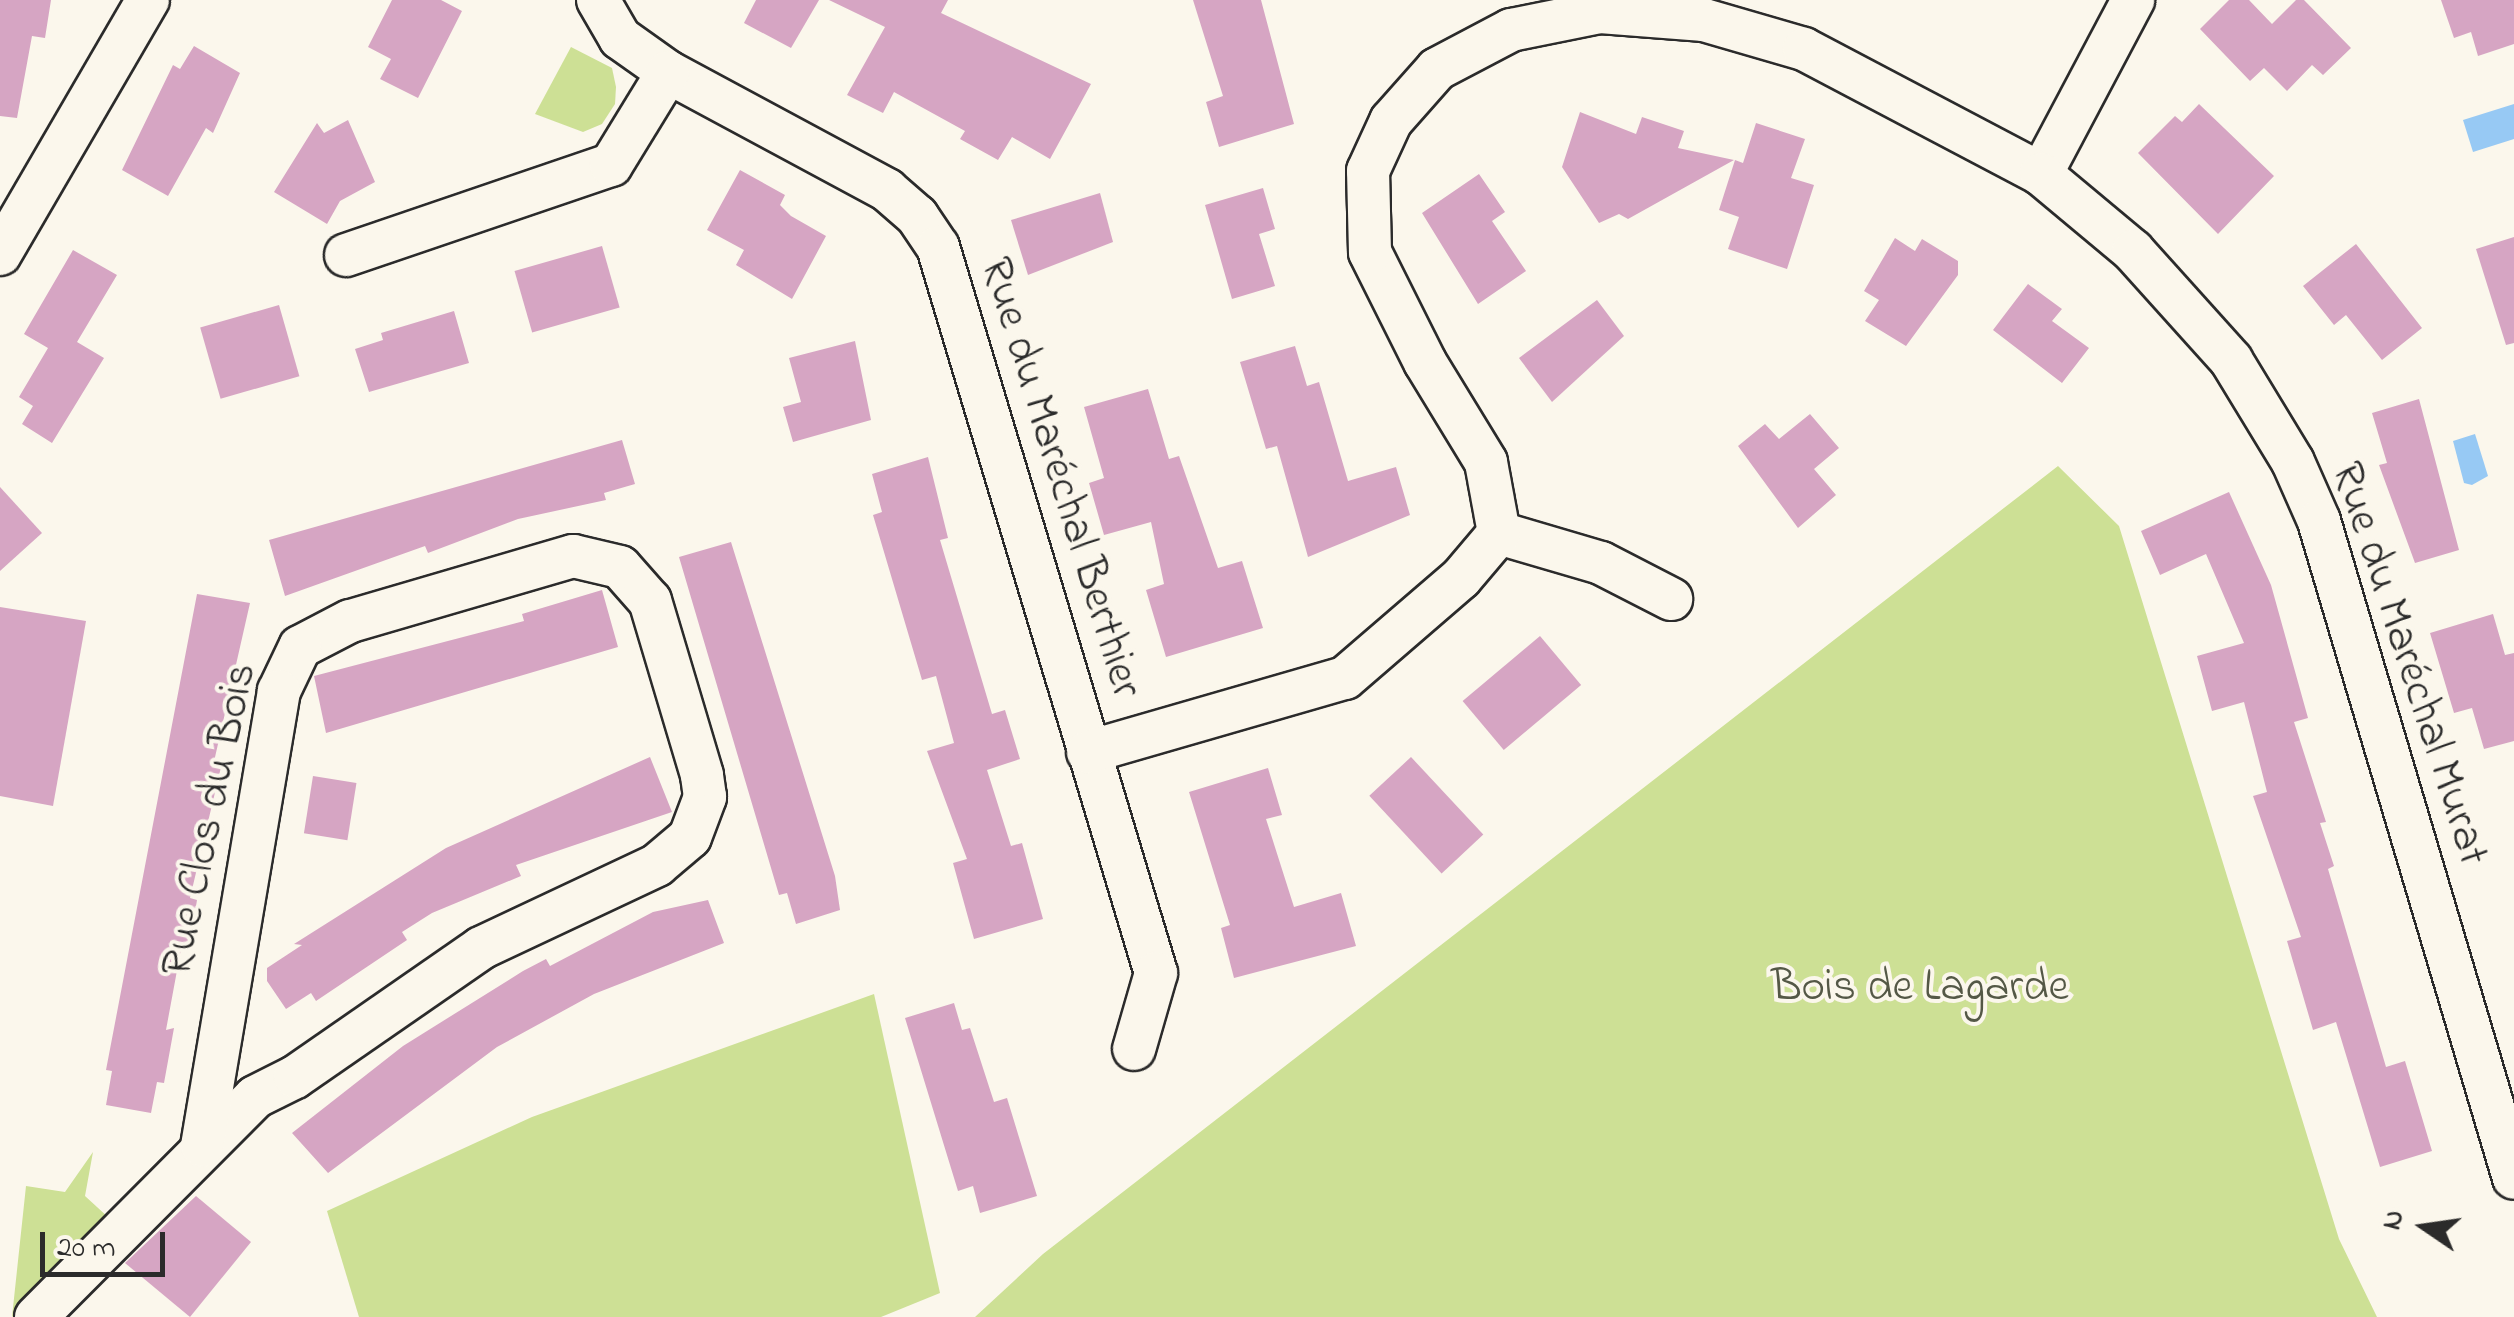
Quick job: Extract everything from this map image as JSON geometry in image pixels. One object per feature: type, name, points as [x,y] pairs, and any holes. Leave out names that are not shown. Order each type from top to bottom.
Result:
[{"type":"street","points":[[0,254],[148,0]]},
{"type":"street","name":"Rue du Maréchal Berthier","points":[[598,0],[620,38],[668,72],[886,190],[917,216],[938,248],[1156,973],[1134,1049]]},
{"type":"street","points":[[2041,174],[2133,0]]},
{"type":"street","name":"Rue du Maréchal Murat","points":[[1499,533],[1486,462],[1425,362],[1370,252],[1368,171],[1391,122],[1437,69],[1511,30],[1600,12],[1704,20],[1804,50],[2041,174],[2133,252],[2203,325],[2292,462],[2318,521],[2514,1178]]},
{"type":"street","points":[[346,255],[611,164],[668,72]]},
{"type":"street","points":[[1088,752],[1345,678],[1461,578],[1499,533],[1601,563],[1672,599]]},
{"type":"street","name":"Rue Clos du Bois","points":[[36,1317],[254,1097],[294,1077],[418,986],[542,915],[658,864],[690,837],[705,796],[702,775],[650,601],[620,567],[572,556],[350,621],[300,647],[279,691],[202,1146]]},
{"type":"green space","points":[[571,47],[612,68],[616,87],[615,104],[602,124],[583,132],[535,114]]},
{"type":"green space","name":"Bois de Lagarde","points":[[2058,466],[2119,526],[2339,1239],[2377,1317],[975,1317],[1043,1254]]},
{"type":"green space","points":[[874,994],[940,1293],[881,1317],[359,1317],[327,1211],[532,1117]]},
{"type":"green space","points":[[93,1152],[85,1196],[109,1218],[12,1317],[26,1186],[65,1192]]},
{"type":"water","points":[[2514,104],[2514,139],[2473,152],[2463,120]]},
{"type":"water","points":[[2475,434],[2488,476],[2472,485],[2464,483],[2453,441]]},
{"type":"building","points":[[0,0],[51,0],[45,38],[32,36],[17,118],[0,116]]},
{"type":"building","points":[[392,0],[441,0],[462,11],[418,98],[380,79],[391,59],[368,47]]},
{"type":"building","points":[[756,0],[819,0],[791,48],[744,23]]},
{"type":"building","points":[[829,0],[948,0],[941,13],[1091,84],[1050,159],[1012,137],[998,160],[960,139],[965,131],[894,92],[883,113],[847,95],[885,27]]},
{"type":"building","points":[[1193,0],[1261,0],[1294,124],[1219,147],[1206,102],[1223,96]]},
{"type":"building","points":[[2229,0],[2249,0],[2272,24],[2296,0],[2304,0],[2351,48],[2323,75],[2312,65],[2287,91],[2264,68],[2250,81],[2200,29]]},
{"type":"building","points":[[2441,0],[2514,0],[2514,44],[2478,56],[2471,32],[2454,38]]},
{"type":"building","points":[[194,46],[240,73],[213,133],[206,128],[168,196],[122,170],[173,65],[180,69]]},
{"type":"building","points":[[2199,104],[2274,176],[2218,234],[2138,153],[2175,116],[2182,122]]},
{"type":"building","points":[[1580,112],[1636,134],[1642,117],[1684,131],[1678,148],[1734,160],[1628,219],[1619,214],[1599,223],[1562,167]]},
{"type":"building","points":[[348,120],[375,182],[340,201],[327,224],[274,192],[317,123],[324,133]]},
{"type":"building","points":[[1756,123],[1805,139],[1791,178],[1814,185],[1787,269],[1728,249],[1739,217],[1719,210],[1735,160],[1743,163]]},
{"type":"building","points":[[740,170],[785,195],[780,205],[791,216],[826,236],[792,299],[736,265],[744,250],[707,230]]},
{"type":"building","points":[[1479,174],[1505,212],[1492,221],[1526,271],[1478,304],[1422,213]]},
{"type":"building","points":[[1263,188],[1275,229],[1259,234],[1275,286],[1232,299],[1205,205]]},
{"type":"building","points":[[1100,193],[1113,242],[1028,275],[1011,220]]},
{"type":"building","points":[[2514,237],[2514,343],[2506,345],[2476,249]]},
{"type":"building","points":[[1895,238],[1915,251],[1922,239],[1958,261],[1958,275],[1906,346],[1865,321],[1879,300],[1864,291]]},
{"type":"building","points":[[2356,244],[2422,328],[2382,360],[2346,315],[2334,325],[2303,286]]},
{"type":"building","points":[[602,246],[620,308],[532,333],[515,271]]},
{"type":"building","points":[[73,250],[117,275],[77,342],[104,358],[52,443],[22,424],[33,406],[19,397],[48,348],[24,334]]},
{"type":"building","points":[[2028,284],[2062,309],[2052,321],[2089,348],[2062,383],[1993,330]]},
{"type":"building","points":[[1597,300],[1624,336],[1552,402],[1519,358]]},
{"type":"building","points":[[279,305],[299,376],[221,399],[200,328]]},
{"type":"building","points":[[454,311],[469,363],[369,392],[355,349],[383,340],[381,333]]},
{"type":"building","points":[[855,341],[871,420],[793,442],[783,407],[801,402],[789,358]]},
{"type":"building","points":[[1295,346],[1307,386],[1319,382],[1348,481],[1396,467],[1410,515],[1308,557],[1277,446],[1266,449],[1240,362]]},
{"type":"building","points":[[1148,389],[1169,459],[1179,456],[1218,568],[1242,561],[1263,628],[1166,657],[1146,590],[1164,584],[1151,522],[1104,535],[1089,483],[1104,478],[1084,407]]},
{"type":"building","points":[[2419,399],[2459,550],[2415,563],[2379,465],[2387,463],[2372,413]]},
{"type":"building","points":[[1810,414],[1839,448],[1814,469],[1836,495],[1798,528],[1738,446],[1765,424],[1779,439]]},
{"type":"building","points":[[622,440],[635,484],[604,493],[606,500],[518,519],[428,553],[425,546],[285,596],[269,540]]},
{"type":"building","points":[[928,457],[948,538],[940,540],[992,714],[1005,710],[1020,759],[987,770],[1011,846],[1022,843],[1043,919],[974,939],[953,863],[967,859],[927,751],[954,743],[936,676],[922,680],[873,515],[882,512],[872,474]]},
{"type":"building","points":[[0,487],[42,533],[0,571]]},
{"type":"building","points":[[2229,492],[2271,585],[2308,718],[2294,722],[2326,822],[2320,823],[2334,866],[2328,869],[2386,1067],[2405,1061],[2432,1151],[2380,1167],[2336,1022],[2313,1030],[2287,941],[2301,937],[2253,796],[2267,792],[2244,702],[2212,711],[2197,656],[2244,643],[2206,554],[2160,575],[2141,531]]},
{"type":"building","points":[[731,542],[835,876],[840,910],[796,924],[787,893],[779,895],[679,557]]},
{"type":"building","points":[[602,590],[618,647],[326,733],[314,676],[524,621],[522,614]]},
{"type":"building","points":[[197,594],[250,603],[213,766],[221,767],[190,898],[197,900],[188,950],[181,949],[166,1030],[174,1028],[164,1083],[157,1082],[151,1113],[106,1105],[112,1071],[106,1070]]},
{"type":"building","points":[[0,607],[86,621],[53,806],[0,796]]},
{"type":"building","points":[[2493,614],[2505,655],[2514,653],[2514,741],[2484,749],[2472,708],[2454,713],[2430,633]]},
{"type":"building","points":[[1540,636],[1581,685],[1504,750],[1463,701]]},
{"type":"building","points":[[650,757],[672,812],[516,865],[521,876],[432,913],[402,932],[407,940],[316,1001],[311,993],[286,1009],[267,981],[267,968],[302,945],[294,944],[446,848]]},
{"type":"building","points":[[1411,757],[1483,835],[1442,873],[1369,796]]},
{"type":"building","points":[[1268,768],[1282,815],[1266,819],[1294,907],[1341,893],[1356,946],[1234,978],[1221,928],[1230,925],[1189,792]]},
{"type":"building","points":[[313,776],[356,783],[347,840],[304,833]]},
{"type":"building","points":[[708,900],[724,943],[594,994],[497,1047],[328,1173],[292,1133],[403,1046],[523,971],[546,959],[550,966],[653,912]]},
{"type":"building","points":[[954,1003],[962,1030],[970,1028],[994,1102],[1007,1098],[1037,1196],[980,1213],[973,1186],[958,1191],[905,1018]]},
{"type":"building","points":[[196,1196],[251,1242],[190,1317],[125,1263]]}]
